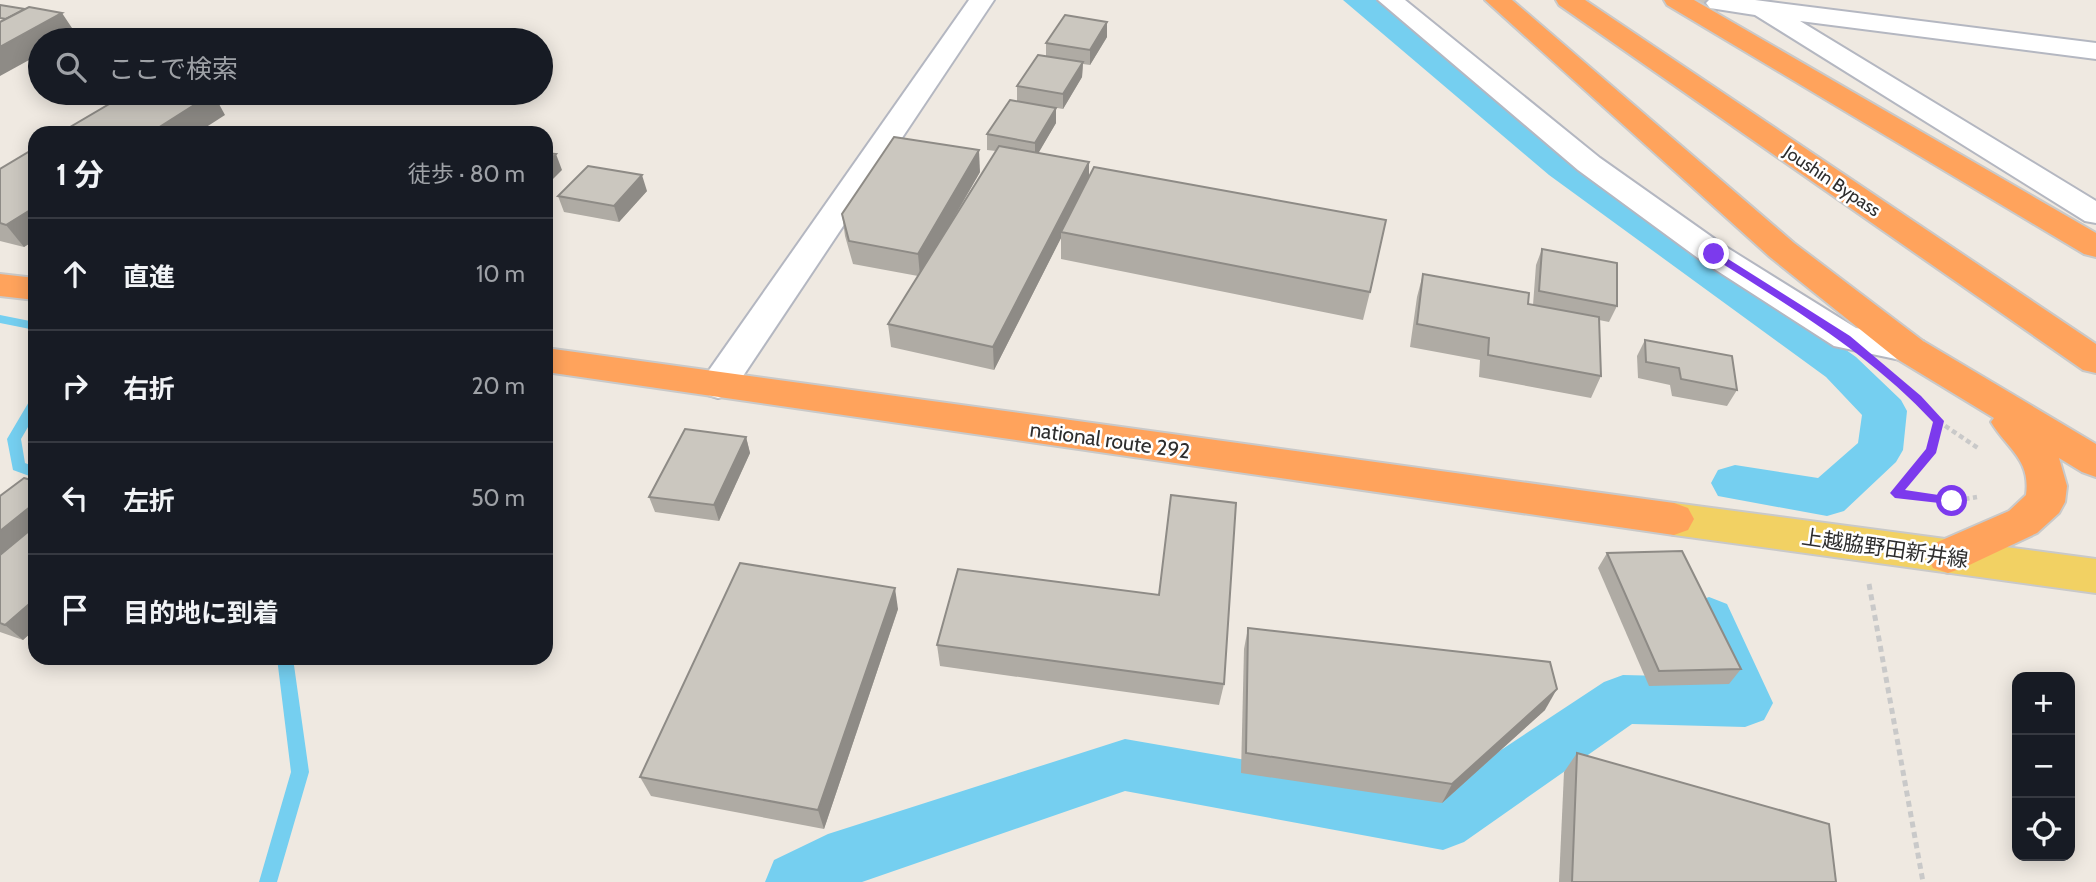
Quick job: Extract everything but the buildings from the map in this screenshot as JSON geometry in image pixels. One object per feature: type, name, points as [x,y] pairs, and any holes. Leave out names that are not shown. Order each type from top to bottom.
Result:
[{"type":"highway","points":[[1497,0],[1782,250],[1910,350],[1992,402],[2096,462]]},
{"type":"highway","name":"Joushin Bypass","points":[[1568,0],[2096,361]]},
{"type":"highway","points":[[1676,0],[2096,247]]},
{"type":"highway","points":[[0,285],[28,288]]},
{"type":"highway","name":"national route 292","points":[[553,361],[1674,519]]},
{"type":"highway","points":[[1948,556],[2022,522],[2045,502],[2047,486],[2038,452],[1992,402]]},
{"type":"main road","name":"上越脇野田新井線","points":[[1674,519],[2096,576]]},
{"type":"street","points":[[718,386],[982,0]]},
{"type":"street","points":[[1390,0],[1590,164],[1714,254],[1846,338],[1910,350]]},
{"type":"street","points":[[1719,3],[2096,51]]},
{"type":"street","points":[[1763,9],[2096,214]]},
{"type":"path","points":[[1917,398],[1938,421],[1983,451]]},
{"type":"path","points":[[1938,421],[1932,450],[1895,493],[1952,501],[1986,495]]},
{"type":"path","points":[[1862,545],[1923,882]]},
{"type":"waterway","points":[[1358,0],[1562,167],[1841,367],[1885,411],[1880,450],[1827,498],[1735,483]]},
{"type":"waterway","points":[[0,319],[28,325]]},
{"type":"waterway","points":[[28,415],[14,439],[18,466],[28,470]]},
{"type":"waterway","points":[[796,882],[828,864],[1125,765],[1443,822],[1623,699],[1745,703],[1709,619]]},
{"type":"waterway","points":[[268,882],[300,772],[286,665]]},
{"type":"tunnel","points":[[1698,0],[1719,3]]},
{"type":"route","points":[[1714,254],[1846,338],[1917,398],[1938,421],[1932,450],[1895,493],[1952,501]]}]
